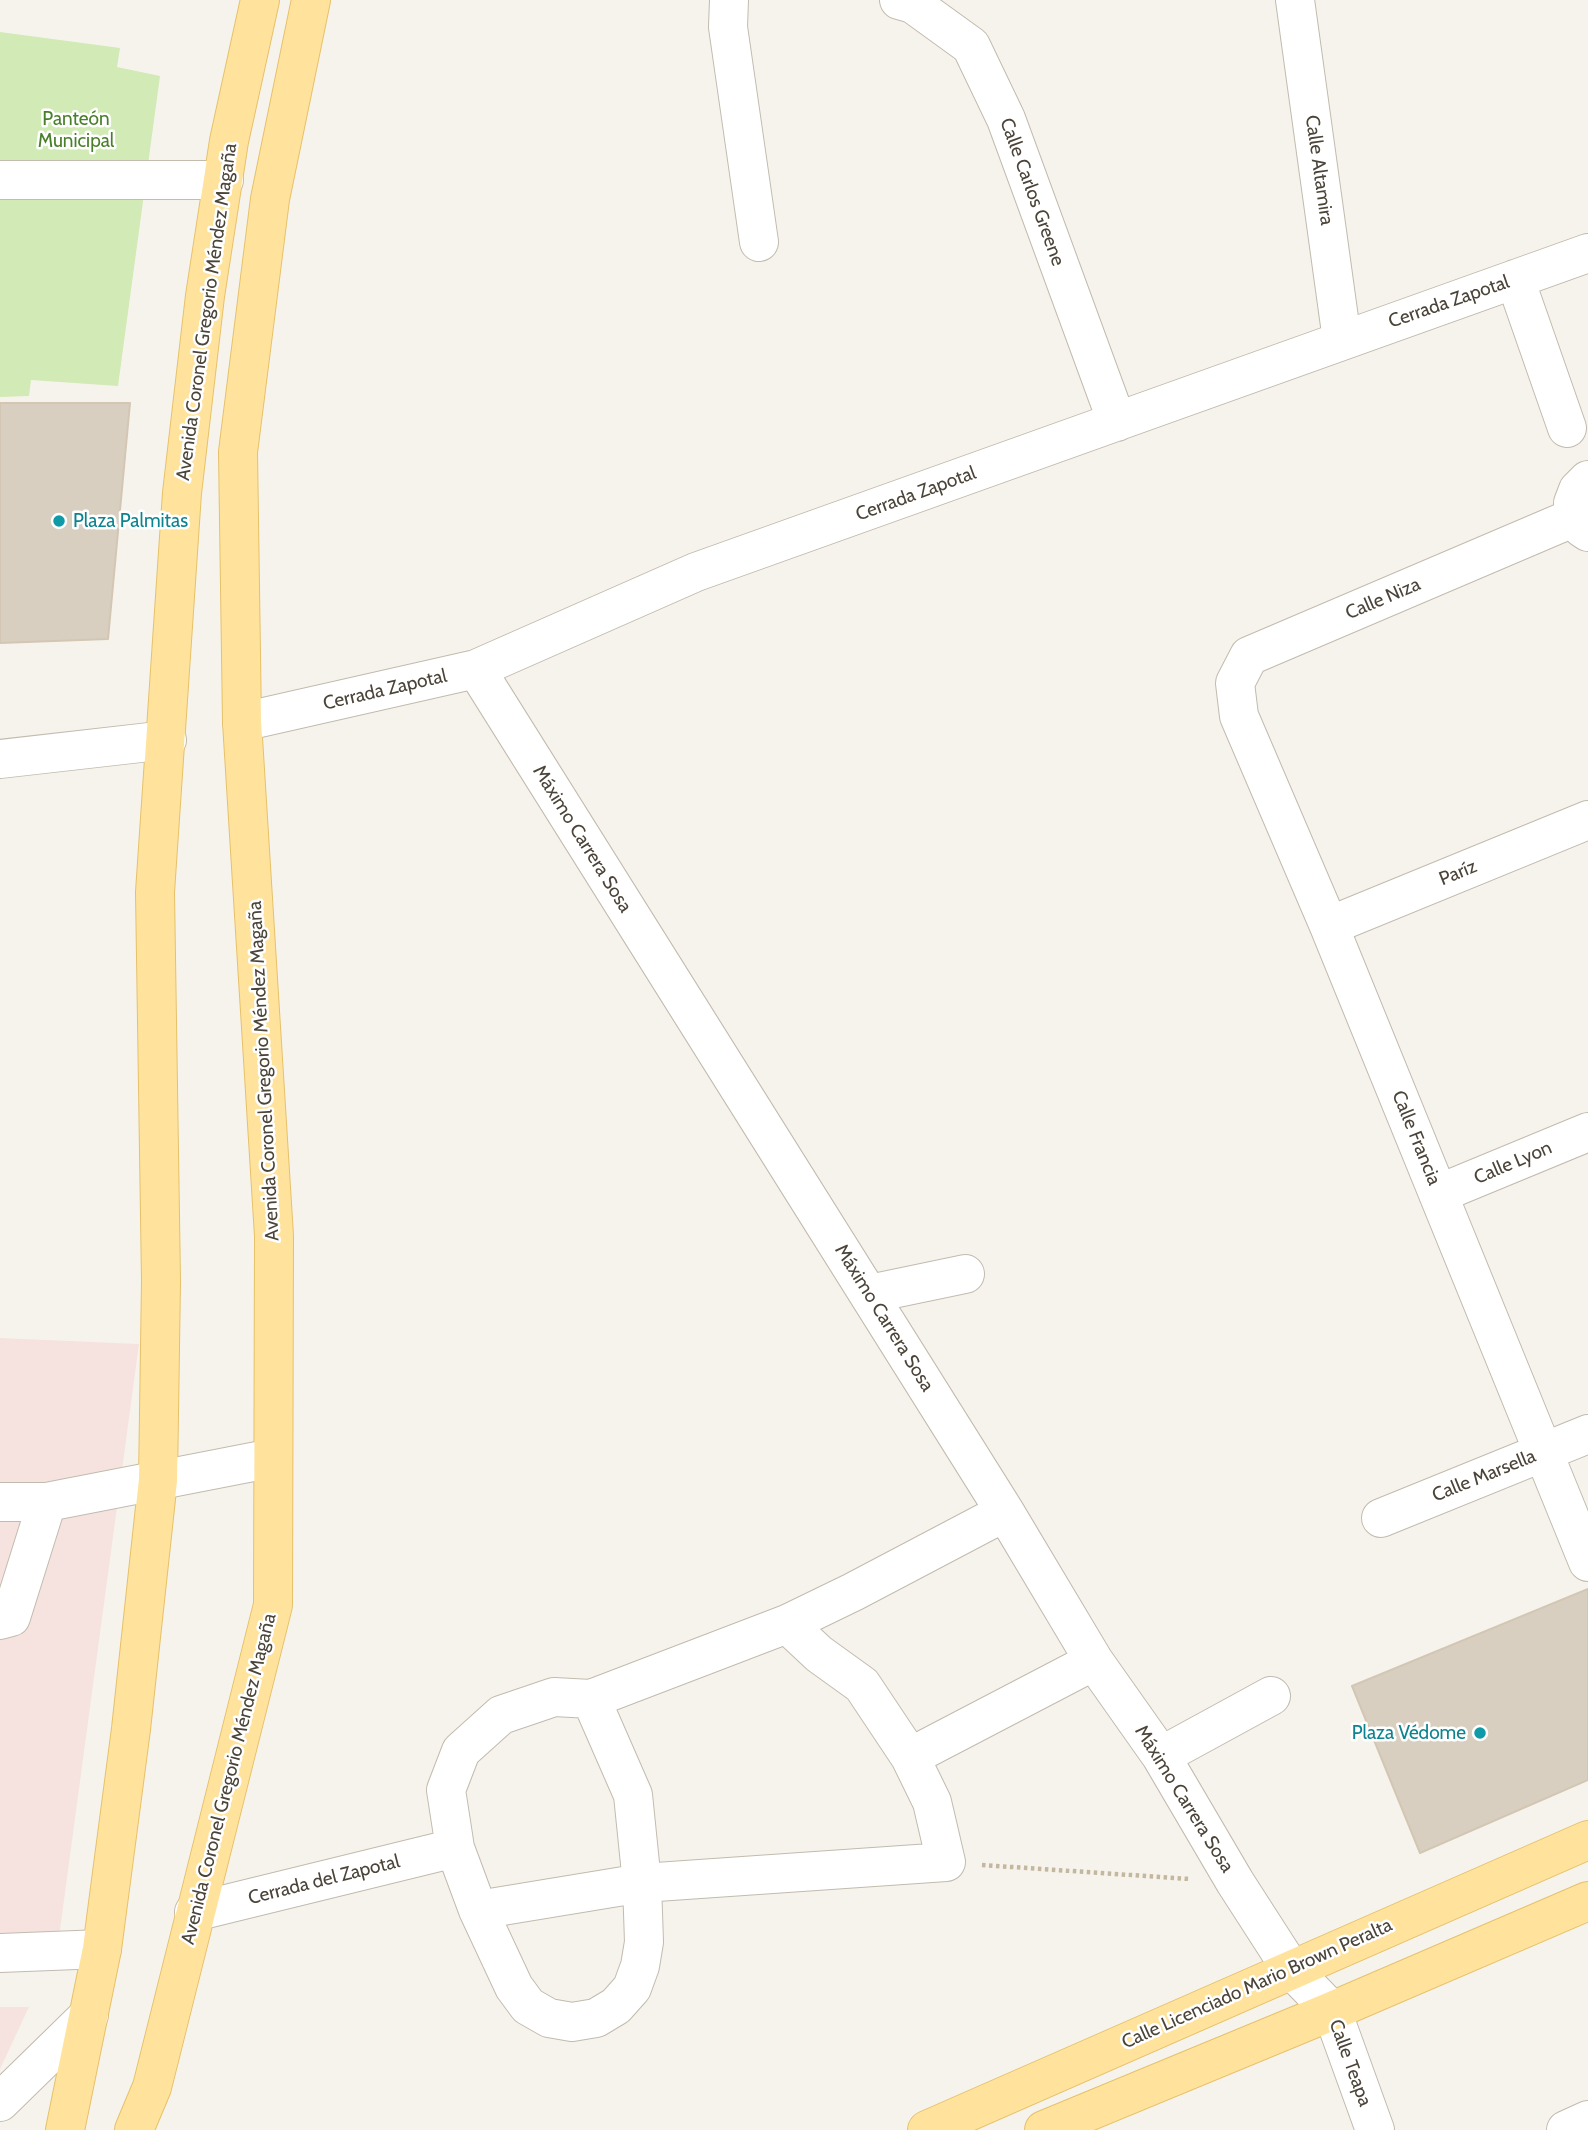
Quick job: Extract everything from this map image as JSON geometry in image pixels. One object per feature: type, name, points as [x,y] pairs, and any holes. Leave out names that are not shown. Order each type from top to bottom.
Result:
[{"type":"main road","name":"Avenida Coronel Gregorio Méndez Magaña","points":[[65,2130],[102,1949],[131,1729],[158,1480],[161,1281],[155,892],[183,493],[205,296],[229,141],[260,0]]},
{"type":"main road","name":"Avenida Coronel Gregorio Méndez Magaña","points":[[134,2130],[152,2087],[273,1605],[274,1236],[242,722],[239,452],[270,200],[311,0]]},
{"type":"main road","name":"Calle Licenciado Mario Brown Peralta","points":[[927,2130],[1588,1840]]},
{"type":"main road","points":[[1044,2130],[1588,1901]]},
{"type":"street","points":[[729,0],[728,27],[759,242]]},
{"type":"street","name":"Calle Carlos Greene","points":[[899,0],[913,4],[971,46],[1006,119],[1117,422]]},
{"type":"street","name":"Calle Altamira","points":[[1295,0],[1342,340]]},
{"type":"street","points":[[0,180],[224,180]]},
{"type":"street","name":"Cerrada Zapotal","points":[[242,722],[476,669],[696,572],[1588,253]]},
{"type":"street","points":[[1515,279],[1567,428]]},
{"type":"street","points":[[1581,524],[1573,503],[1577,490],[1588,480]]},
{"type":"street","name":"Calle Niza","points":[[1239,716],[1235,683],[1249,656],[1581,524]]},
{"type":"street","name":"Máximo Carrera Sosa","points":[[476,669],[1005,1512],[1094,1661],[1161,1756],[1235,1882],[1291,1969]]},
{"type":"street","name":"Calle Francia","points":[[1239,716],[1329,926],[1588,1562]]},
{"type":"street","points":[[0,759],[167,740]]},
{"type":"street","name":"Paríz","points":[[1329,926],[1588,820]]},
{"type":"street","name":"Calle Lyon","points":[[1438,1194],[1588,1132]]},
{"type":"street","points":[[869,1294],[965,1274]]},
{"type":"street","name":"Calle Marsella","points":[[1381,1518],[1588,1434]]},
{"type":"street","points":[[0,1502],[47,1502],[274,1458]]},
{"type":"street","points":[[0,1620],[11,1617],[47,1502]]},
{"type":"street","points":[[591,1699],[633,1795],[642,1883],[644,1942],[640,1966],[632,1988],[616,2006],[596,2018],[572,2022],[549,2018],[528,2006],[513,1987],[478,1910],[455,1848],[446,1790],[461,1751],[501,1715],[554,1697],[591,1699],[787,1623],[853,1592],[1005,1512]]},
{"type":"street","points":[[478,1910],[642,1883],[946,1863],[932,1802],[910,1757],[862,1685],[819,1654],[787,1623]]},
{"type":"street","points":[[910,1757],[1094,1661]]},
{"type":"street","points":[[1161,1756],[1271,1696]]},
{"type":"street","name":"Cerrada del Zapotal","points":[[194,1912],[455,1848]]},
{"type":"street","points":[[0,1953],[102,1949]]},
{"type":"street","name":"Calle Teapa","points":[[1291,1969],[1332,2011],[1375,2130]]},
{"type":"street","points":[[0,2102],[89,2015]]},
{"type":"street","points":[[1566,2130],[1588,2120]]},
{"type":"path","points":[[946,1863],[1235,1882]]},
{"type":"shaded area","points":[[0,1338],[139,1344],[59,1937],[0,1945]]},
{"type":"shaded area","points":[[0,2007],[29,2007],[0,2069]]},
{"type":"green space","name":"Panteón Municipal","points":[[0,32],[120,48],[117,67],[160,76],[118,386],[31,380],[29,396],[0,397]]},
{"type":"building","name":"Plaza Palmitas","points":[[0,403],[130,403],[108,639],[0,643]]},
{"type":"building","name":"Plaza Védome","points":[[1588,1589],[1588,1780],[1420,1853],[1352,1686]]},
{"type":"place","name":"Plaza Palmitas","points":[[59,521]]},
{"type":"place","name":"Plaza Védome","points":[[1480,1733]]}]
